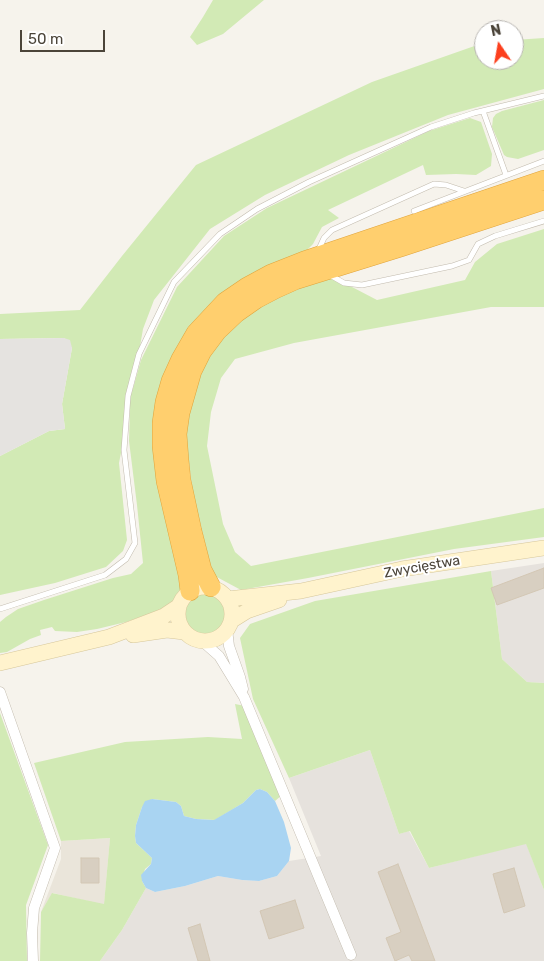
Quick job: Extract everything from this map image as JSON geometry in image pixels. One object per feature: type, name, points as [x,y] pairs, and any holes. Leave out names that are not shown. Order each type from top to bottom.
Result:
[{"type":"highway","points":[[184,598],[188,575],[166,480],[162,446],[162,423],[171,381],[181,359],[201,327],[225,302],[247,286],[271,274],[304,261],[544,180]]},
{"type":"highway","points":[[211,587],[202,570],[192,531],[181,480],[178,434],[180,413],[192,371],[202,351],[218,331],[236,313],[256,299],[295,280],[544,200]]},
{"type":"main road","name":"Zwycięstwa","points":[[228,599],[301,591],[402,570],[544,548]]},
{"type":"main road","points":[[109,637],[162,617],[184,598],[201,586],[211,587],[222,592],[228,599],[232,610],[229,625],[222,635],[215,639],[202,641],[192,638],[184,632],[178,622],[177,614],[184,598]]},
{"type":"main road","name":"Zwycięstwa","points":[[229,625],[250,610],[301,591]]},
{"type":"main road","points":[[0,663],[109,637],[166,630],[184,632]]},
{"type":"street","points":[[229,625],[229,644],[240,677],[244,697]]},
{"type":"street","points":[[202,641],[219,656],[244,697],[351,955]]},
{"type":"street","points":[[0,692],[55,848],[34,908],[32,933],[33,961]]},
{"type":"lane","points":[[0,608],[105,575],[126,559],[135,543],[124,450],[126,414],[128,396],[139,354],[174,282],[220,234],[257,209],[309,182],[430,127],[483,111],[544,96]]},
{"type":"lane","points":[[483,111],[506,175]]},
{"type":"lane","points":[[414,211],[544,161]]},
{"type":"lane","points":[[319,249],[324,238],[332,230],[434,184],[446,185],[464,191]]},
{"type":"lane","points":[[329,275],[344,282],[362,285],[452,266],[468,260],[478,244],[495,236],[544,221]]},
{"type":"shaded area","points":[[64,338],[70,340],[72,348],[62,404],[65,429],[49,431],[0,456],[0,339]]},
{"type":"shaded area","points":[[544,563],[544,683],[527,682],[502,659],[491,571]]},
{"type":"shaded area","points":[[370,750],[399,834],[409,831],[429,868],[526,843],[544,890],[544,961],[100,961],[122,930],[146,888],[155,892],[185,886],[218,876],[259,881],[277,876],[289,861],[321,856],[289,778]]},
{"type":"shaded area","points":[[110,838],[104,905],[53,893],[41,912],[61,859],[61,841]]},
{"type":"green space","points":[[213,0],[264,0],[223,34],[197,45],[190,37]]},
{"type":"green space","points":[[544,38],[544,89],[448,115],[349,155],[265,195],[210,229],[154,300],[143,329],[132,392],[141,360],[177,287],[224,236],[267,208],[429,131],[470,118],[481,122],[492,154],[491,166],[476,175],[426,175],[423,165],[328,210],[339,218],[322,227],[313,244],[302,255],[185,336],[181,588],[172,603],[155,612],[97,629],[77,632],[55,631],[52,627],[40,630],[41,635],[7,652],[0,653],[0,622],[18,609],[113,578],[131,574],[143,563],[129,441],[130,407],[119,463],[127,540],[123,551],[106,567],[55,583],[0,595],[0,456],[49,431],[65,429],[62,404],[72,348],[64,338],[0,339],[0,314],[80,310],[196,165],[372,82],[474,46],[474,70],[524,70],[524,39]]},
{"type":"green space","points":[[544,100],[544,150],[518,159],[504,155],[492,127],[493,118],[502,111]]},
{"type":"green space","points":[[544,229],[544,307],[491,307],[294,343],[235,359],[221,378],[211,412],[207,446],[223,524],[235,552],[251,566],[544,508],[544,537],[454,549],[241,590],[213,575],[193,495],[186,440],[188,409],[194,385],[208,356],[233,327],[278,291],[329,275],[377,300],[465,280],[475,262],[497,244]]},
{"type":"green space","points":[[491,571],[502,659],[527,682],[544,683],[544,890],[526,844],[429,868],[410,831],[399,834],[370,750],[289,778],[253,699],[240,638],[250,624],[315,601]]},
{"type":"green space","points":[[201,594],[209,594],[216,597],[222,603],[225,614],[222,625],[216,631],[209,634],[201,634],[194,631],[188,625],[185,618],[185,610],[188,603],[194,597]]},
{"type":"green space","points":[[235,704],[245,706],[282,795],[275,801],[267,792],[260,789],[256,790],[243,803],[215,820],[184,816],[181,806],[176,802],[152,799],[142,807],[136,825],[135,836],[136,843],[152,858],[151,864],[145,869],[142,881],[146,888],[122,930],[100,961],[40,961],[41,912],[52,893],[104,904],[110,838],[61,841],[34,763],[125,742],[208,737],[242,739]]},
{"type":"green space","points":[[0,713],[48,845],[26,905],[27,961],[0,961]]},
{"type":"water","points":[[260,789],[267,792],[275,801],[284,822],[291,848],[289,861],[277,876],[259,881],[218,876],[185,886],[155,892],[146,888],[141,875],[151,864],[152,858],[136,843],[135,836],[136,825],[145,801],[152,799],[176,802],[181,806],[184,816],[214,820],[243,803],[256,790]]},
{"type":"building","points":[[544,568],[544,588],[497,605],[491,588]]},
{"type":"building","points":[[81,858],[99,858],[99,883],[81,883]]},
{"type":"building","points":[[398,864],[435,961],[412,961],[409,955],[395,961],[386,938],[401,932],[378,872]]},
{"type":"building","points":[[514,868],[525,906],[504,913],[493,874]]},
{"type":"building","points":[[295,900],[304,928],[269,939],[260,911]]},
{"type":"building","points":[[200,924],[210,961],[198,961],[188,928]]}]
